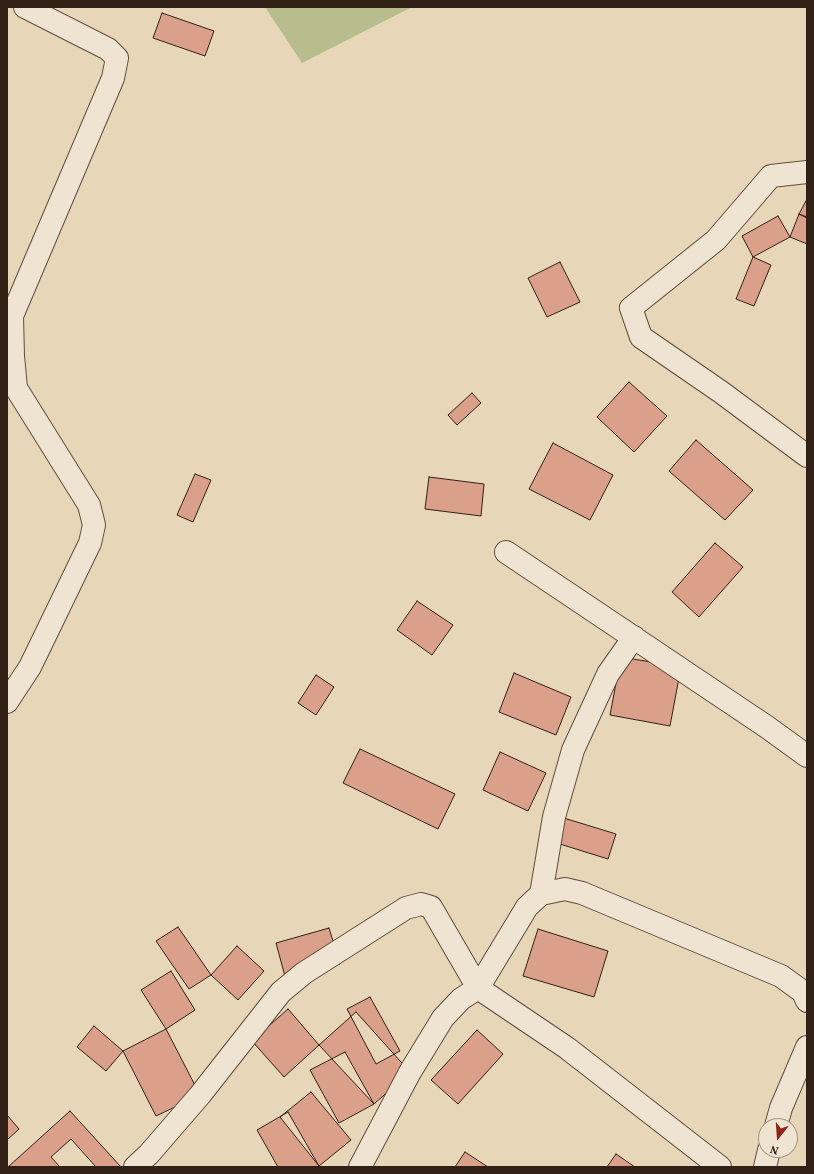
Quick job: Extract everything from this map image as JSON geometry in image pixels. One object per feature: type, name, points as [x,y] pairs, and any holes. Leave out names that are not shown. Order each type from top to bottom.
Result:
[{"type":"street","points":[[7,702],[30,667],[90,543],[94,525],[89,504],[16,388],[12,356],[12,316],[113,78],[116,58],[108,49],[25,7]]},
{"type":"street","points":[[807,172],[772,176],[716,240],[631,308],[642,337],[721,392],[807,456]]},
{"type":"street","points":[[7,407],[16,388]]},
{"type":"street","points":[[506,552],[767,727],[807,756]]},
{"type":"street","points":[[541,894],[554,816],[573,750],[608,674],[634,637]]},
{"type":"street","points":[[360,1167],[410,1072],[443,1018],[461,999],[478,988],[527,907],[541,894],[565,889],[582,893],[781,976],[803,992],[807,1001]]},
{"type":"street","points":[[136,1167],[200,1095],[281,992],[304,973],[406,908],[421,904],[431,907],[478,988],[567,1048],[720,1167]]},
{"type":"street","points":[[778,1118],[807,1046]]},
{"type":"green space","points":[[265,7],[412,7],[302,63]]},
{"type":"building","points":[[162,13],[214,31],[205,56],[153,38]]},
{"type":"building","points":[[807,199],[807,218],[799,214]]},
{"type":"building","points":[[799,214],[807,217],[807,244],[790,237]]},
{"type":"building","points":[[778,216],[790,237],[753,257],[742,236]]},
{"type":"building","points":[[753,257],[771,265],[754,306],[736,299]]},
{"type":"building","points":[[560,262],[580,302],[547,317],[528,278]]},
{"type":"building","points":[[629,382],[667,416],[634,452],[597,417]]},
{"type":"building","points":[[472,393],[481,403],[457,425],[448,415]]},
{"type":"building","points":[[696,440],[753,490],[725,520],[669,471]]},
{"type":"building","points":[[553,443],[613,475],[590,520],[529,489]]},
{"type":"building","points":[[195,474],[211,480],[193,522],[177,515]]},
{"type":"building","points":[[429,477],[484,484],[481,516],[425,509]]},
{"type":"building","points":[[715,543],[743,567],[699,617],[672,592]]},
{"type":"building","points":[[417,601],[453,625],[432,655],[397,630]]},
{"type":"building","points":[[621,657],[681,667],[670,726],[610,715]]},
{"type":"building","points":[[514,673],[571,697],[556,735],[499,712]]},
{"type":"building","points":[[316,675],[334,687],[316,715],[298,703]]},
{"type":"building","points":[[360,749],[455,794],[438,829],[343,783]]},
{"type":"building","points":[[500,752],[546,773],[528,811],[483,790]]},
{"type":"building","points":[[554,815],[616,834],[608,859],[547,840]]},
{"type":"building","points":[[178,927],[211,975],[189,989],[156,941]]},
{"type":"building","points":[[329,928],[340,964],[286,980],[276,943]]},
{"type":"building","points":[[538,929],[608,951],[594,997],[523,976]]},
{"type":"building","points":[[237,946],[264,971],[238,1000],[211,975]]},
{"type":"building","points":[[171,971],[195,1010],[166,1029],[141,990]]},
{"type":"building","points":[[370,997],[400,1051],[376,1064],[347,1009]]},
{"type":"building","points":[[288,1009],[319,1045],[284,1077],[252,1041]]},
{"type":"building","points":[[356,1012],[410,1072],[374,1104],[319,1045]]},
{"type":"building","points":[[94,1026],[123,1051],[106,1071],[77,1047]]},
{"type":"building","points":[[166,1029],[200,1095],[156,1116],[123,1051]]},
{"type":"building","points":[[477,1030],[503,1054],[458,1104],[431,1080]]},
{"type":"building","points":[[345,1052],[374,1104],[339,1123],[310,1070]]},
{"type":"building","points":[[311,1092],[351,1140],[319,1166],[280,1117]]},
{"type":"building","points":[[70,1111],[121,1167],[96,1167],[71,1139],[51,1157],[60,1167],[8,1167]]},
{"type":"building","points":[[288,1112],[319,1166],[278,1167],[257,1130]]},
{"type":"building","points":[[7,1115],[19,1129],[7,1140]]},
{"type":"building","points":[[465,1152],[488,1167],[455,1167]]},
{"type":"building","points":[[616,1154],[635,1167],[607,1167]]}]
